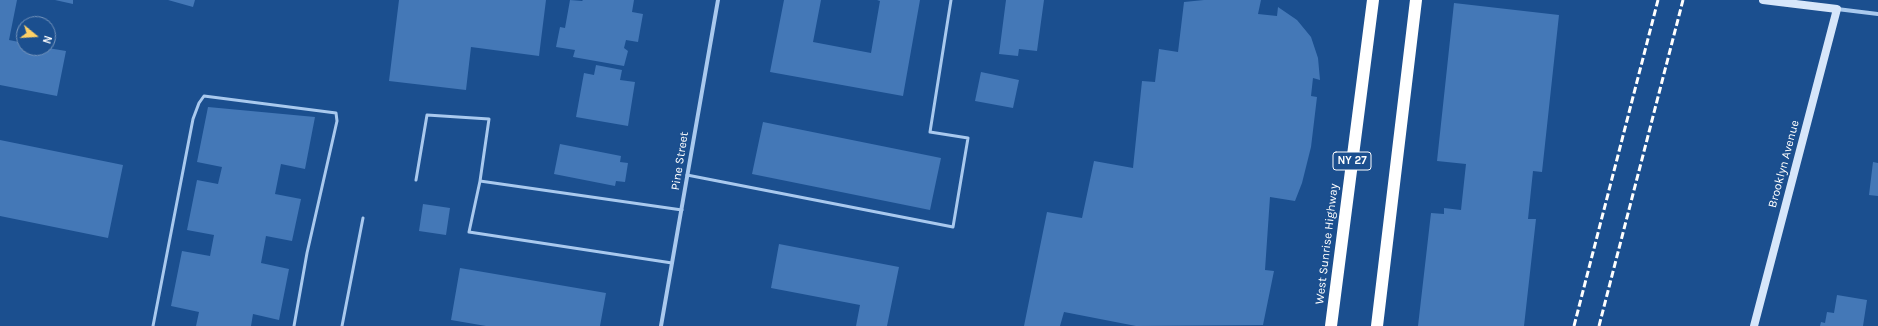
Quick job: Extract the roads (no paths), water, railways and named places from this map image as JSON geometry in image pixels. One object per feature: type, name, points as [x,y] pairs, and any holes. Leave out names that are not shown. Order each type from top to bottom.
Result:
[{"type":"highway","name":"West Sunrise Highway","points":[[1331,326],[1373,0]]},
{"type":"highway","points":[[1377,326],[1416,0]]},
{"type":"street","name":"Pine Street","points":[[661,326],[718,0]]},
{"type":"street","points":[[1763,0],[1878,14]]},
{"type":"street","name":"Brooklyn Avenue","points":[[1754,326],[1837,9]]},
{"type":"lane","points":[[687,174],[953,227],[968,138],[930,132],[951,0]]},
{"type":"lane","points":[[153,326],[193,119],[198,103],[204,96],[336,113],[337,121],[307,253],[294,326]]},
{"type":"lane","points":[[416,180],[427,115],[489,119],[480,180],[469,232],[672,263]]},
{"type":"lane","points":[[480,180],[682,210]]},
{"type":"lane","points":[[342,326],[363,218]]},
{"type":"railway","points":[[1574,326],[1658,0]]},
{"type":"railway","points":[[1599,326],[1683,0]]}]
